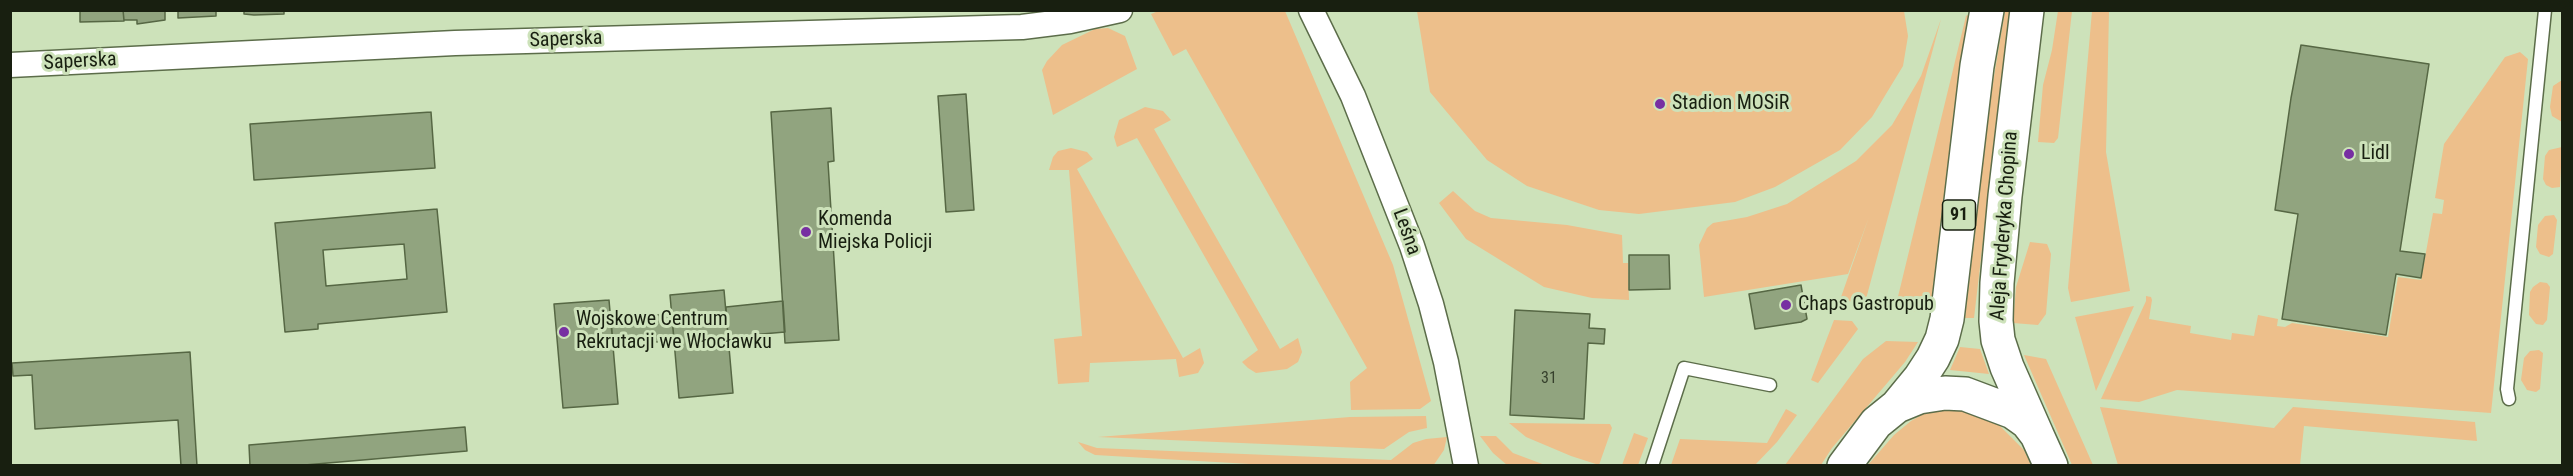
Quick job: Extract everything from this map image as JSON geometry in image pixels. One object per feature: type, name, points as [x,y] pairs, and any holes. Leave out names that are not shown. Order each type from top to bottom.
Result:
[{"type":"main road","name":"91","points":[[1844,465],[1876,423],[1897,406],[1920,378],[1942,339],[1947,319],[1977,66],[1987,10]]},
{"type":"main road","name":"Aleja Fryderyka Chopina","points":[[2027,10],[1996,282],[1996,321],[1998,340],[2007,367],[2037,435]]},
{"type":"main road","points":[[1897,406],[1919,397],[1945,393],[1965,394],[2013,412],[2027,422],[2037,435]]},
{"type":"main road","name":"91","points":[[2037,435],[2051,465]]},
{"type":"street","name":"Saperska","points":[[10,65],[455,43],[1022,27],[1070,21],[1120,10]]},
{"type":"street","name":"Leśna","points":[[1311,10],[1353,96],[1412,246],[1431,304],[1446,362],[1466,465]]},
{"type":"lane","points":[[2509,399],[2507,389],[2545,10]]},
{"type":"lane","points":[[1652,465],[1684,368],[1770,385]]},
{"type":"shaded area","points":[[1161,10],[1285,11],[1393,265],[1431,401],[1420,409],[1351,410],[1350,382],[1367,368],[1186,49],[1173,56],[1151,14]]},
{"type":"shaded area","name":"Stadion MOSiR","points":[[1417,11],[1904,11],[1908,36],[1903,66],[1872,117],[1840,150],[1775,187],[1735,202],[1639,214],[1599,210],[1527,186],[1487,160],[1430,92]]},
{"type":"shaded area","points":[[2005,11],[2010,11],[1974,318],[1965,318],[1991,94]]},
{"type":"shaded area","points":[[2058,11],[2072,11],[2058,138],[2054,143],[2038,142],[2043,85],[2052,50]]},
{"type":"shaded area","points":[[2092,11],[2109,11],[2106,152],[2130,291],[2071,302],[2068,288]]},
{"type":"shaded area","points":[[1969,14],[1955,103],[1930,313],[1895,309],[1966,16]]},
{"type":"shaded area","points":[[1941,19],[1866,299],[1862,303],[1840,300],[1869,217],[1848,274],[1704,297],[1699,245],[1707,228],[1713,223],[1747,217],[1787,204],[1856,161],[1892,125],[1921,76]]},
{"type":"shaded area","points":[[1108,28],[1125,36],[1137,69],[1053,115],[1042,70],[1047,61],[1062,45],[1095,29]]},
{"type":"shaded area","points":[[2520,52],[2528,59],[2491,413],[2177,390],[2139,402],[2101,399],[2146,301],[2146,296],[2151,297],[2152,300],[2149,319],[2191,326],[2190,333],[2231,340],[2232,333],[2254,336],[2258,315],[2278,319],[2277,326],[2285,327],[2292,323],[2388,337],[2398,277],[2421,280],[2433,213],[2442,214],[2444,200],[2435,198],[2444,144],[2505,57]]},
{"type":"shaded area","points":[[2562,80],[2562,122],[2552,116],[2550,107],[2553,86]]},
{"type":"shaded area","points":[[1145,107],[1163,111],[1171,120],[1154,129],[1280,349],[1298,338],[1302,352],[1298,362],[1287,369],[1256,373],[1242,362],[1258,350],[1137,138],[1117,147],[1114,137],[1119,120]]},
{"type":"shaded area","points":[[2562,147],[2560,187],[2552,188],[2546,185],[2543,179],[2545,156],[2549,150]]},
{"type":"shaded area","points":[[1071,148],[1087,152],[1093,159],[1077,169],[1183,358],[1200,348],[1204,363],[1198,373],[1179,377],[1176,359],[1090,363],[1089,382],[1058,384],[1054,339],[1082,336],[1069,170],[1049,170],[1053,157],[1058,151]]},
{"type":"shaded area","points":[[1453,191],[1475,211],[1491,218],[1567,225],[1622,235],[1623,263],[1628,263],[1629,300],[1592,298],[1544,287],[1466,239],[1439,203]]},
{"type":"shaded area","points":[[2554,215],[2557,220],[2553,254],[2549,257],[2540,254],[2536,247],[2538,225],[2545,216]]},
{"type":"shaded area","points":[[2030,242],[2047,244],[2051,254],[2046,314],[2038,325],[2013,323],[2016,287]]},
{"type":"shaded area","points":[[2540,282],[2547,283],[2550,287],[2547,320],[2543,325],[2536,324],[2529,315],[2530,292]]},
{"type":"shaded area","points":[[2134,306],[2096,391],[2075,317]]},
{"type":"shaded area","points":[[1834,320],[1852,321],[1858,329],[1818,383],[1811,380]]},
{"type":"shaded area","points":[[1886,341],[1918,342],[1905,362],[1832,448],[1821,465],[1785,465],[1863,359]]},
{"type":"shaded area","points":[[1960,347],[1980,349],[1989,374],[1950,370]]},
{"type":"shaded area","points":[[2539,350],[2543,353],[2540,389],[2536,392],[2527,390],[2521,380],[2524,358],[2530,351]]},
{"type":"shaded area","points":[[2024,355],[2046,359],[2093,465],[2072,465]]},
{"type":"shaded area","points":[[2100,407],[2274,428],[2293,407],[2475,422],[2477,441],[2304,426],[2300,465],[2118,465]]},
{"type":"shaded area","points":[[1786,409],[1797,415],[1777,442],[1755,465],[1671,465],[1680,439],[1767,443]]},
{"type":"shaded area","points":[[1955,409],[1971,412],[1999,425],[2024,450],[2031,465],[1867,466],[1894,435],[1911,421],[1925,413]]},
{"type":"shaded area","points":[[1426,416],[1427,428],[1409,432],[1384,449],[1098,437],[1350,417]]},
{"type":"shaded area","points":[[1509,423],[1610,424],[1612,428],[1599,465],[1526,437]]},
{"type":"shaded area","points":[[1634,433],[1648,438],[1638,465],[1622,465]]},
{"type":"shaded area","points":[[1480,436],[1496,436],[1513,453],[1545,465],[1507,465],[1493,453]]},
{"type":"shaded area","points":[[1447,437],[1444,450],[1433,466],[1267,465],[1095,455],[1085,450],[1078,442],[1097,448],[1391,460],[1413,443]]},
{"type":"building","points":[[80,10],[123,10],[124,21],[80,22]]},
{"type":"building","points":[[123,10],[165,10],[165,20],[137,24],[137,20],[124,20]]},
{"type":"building","points":[[178,10],[216,10],[216,16],[178,18]]},
{"type":"building","points":[[244,10],[284,10],[284,14],[244,14]]},
{"type":"building","name":"Lidl","points":[[2301,45],[2429,64],[2400,251],[2425,254],[2421,278],[2396,274],[2386,335],[2282,319],[2298,214],[2275,210]]},
{"type":"building","points":[[966,94],[974,210],[946,212],[938,96]]},
{"type":"building","name":"Komenda Miejska Policji","points":[[831,108],[834,161],[828,162],[839,340],[785,343],[771,112]]},
{"type":"building","points":[[431,112],[435,168],[254,180],[250,124]]},
{"type":"building","points":[[437,209],[447,312],[318,324],[318,329],[285,332],[275,223]],"holes":[[[404,244],[407,279],[326,286],[323,250]]]},
{"type":"building","points":[[1629,255],[1669,255],[1670,289],[1629,290]]},
{"type":"building","points":[[1801,285],[1807,319],[1801,322],[1755,329],[1749,294]]},
{"type":"building","points":[[724,290],[733,393],[679,398],[670,295]]},
{"type":"building","points":[[609,300],[618,404],[563,408],[554,304]]},
{"type":"building","points":[[783,301],[785,332],[728,337],[726,307]]},
{"type":"building","points":[[1515,310],[1590,314],[1589,328],[1605,329],[1604,344],[1588,343],[1584,419],[1510,415]]},
{"type":"building","points":[[672,314],[674,341],[613,344],[611,318]]},
{"type":"building","points":[[190,352],[197,466],[181,466],[178,420],[35,429],[32,375],[13,376],[12,363]]},
{"type":"building","points":[[465,427],[467,451],[293,466],[250,466],[249,445]]},
{"type":"place","name":"Stadion MOSiR","points":[[1660,104]]},
{"type":"place","name":"Lidl","points":[[2349,154]]},
{"type":"place","name":"Komenda Miejska Policji","points":[[806,232]]},
{"type":"place","name":"Chaps Gastropub","points":[[1786,305]]},
{"type":"place","name":"Wojskowe Centrum Rekrutacji we Włocławku","points":[[564,332]]}]
